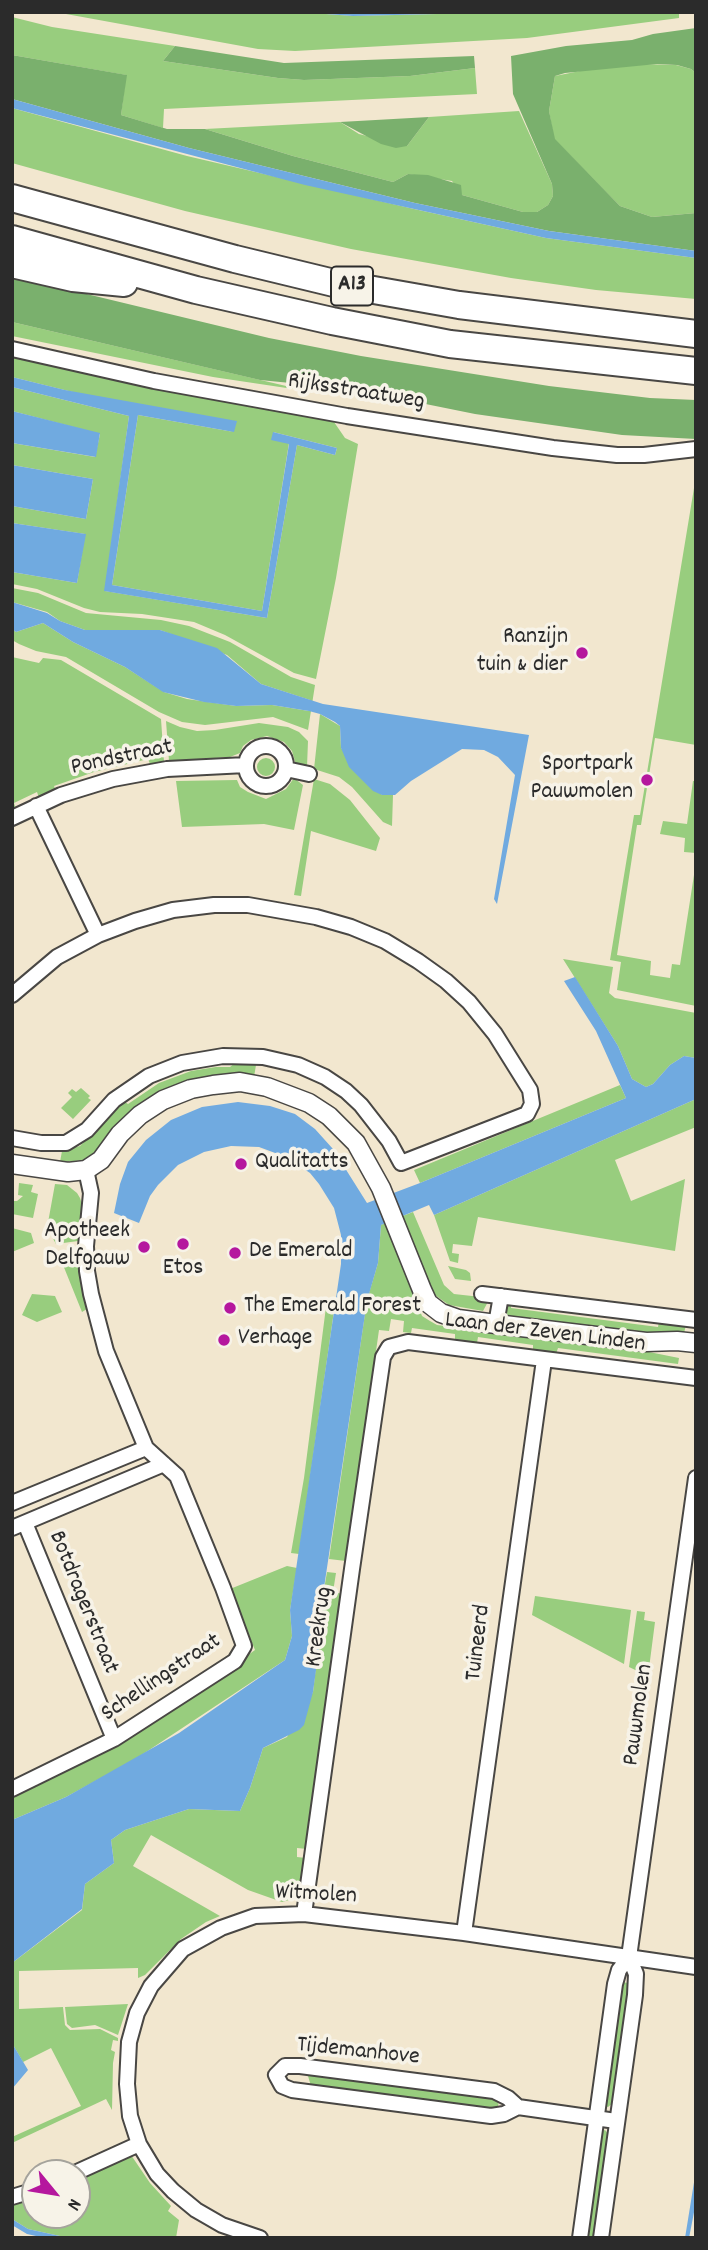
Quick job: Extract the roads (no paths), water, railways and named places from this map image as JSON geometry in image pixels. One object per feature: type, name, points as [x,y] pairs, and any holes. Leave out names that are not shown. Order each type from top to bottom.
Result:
[{"type":"highway","name":"A13","points":[[13,198],[235,260],[334,283],[459,305],[696,334]]},
{"type":"highway","name":"A13","points":[[12,239],[196,290],[450,344],[696,371]]},
{"type":"highway","name":"A13","points":[[12,264],[73,278],[196,290]]},
{"type":"street","name":"Rijksstraatweg","points":[[12,349],[155,381],[292,406],[553,447],[618,455],[696,449]]},
{"type":"street","points":[[272,746],[283,755],[286,769],[280,780],[264,786],[253,781],[246,765],[251,751],[272,746]]},
{"type":"street","name":"Pondstraat","points":[[12,818],[61,795],[113,779],[167,769],[246,765]]},
{"type":"street","points":[[286,769],[309,774]]},
{"type":"street","points":[[36,806],[98,935]]},
{"type":"street","points":[[12,995],[57,957],[98,935],[135,921],[173,911],[214,905],[248,905],[306,915],[351,927],[396,948],[446,981],[469,1002],[495,1034],[530,1090],[532,1104],[527,1114],[401,1163],[389,1141],[361,1105],[326,1077],[298,1065],[263,1057],[212,1057],[182,1063],[149,1076],[114,1100],[87,1130],[75,1139],[57,1144],[12,1138]]},
{"type":"street","name":"Laan der Zeven Linden","points":[[86,1170],[102,1160],[120,1134],[140,1115],[163,1100],[191,1089],[240,1082],[291,1094],[329,1116],[356,1143],[381,1188],[428,1303],[442,1313],[458,1319],[646,1342],[696,1343]]},
{"type":"street","points":[[12,1164],[68,1172],[86,1170],[91,1193],[86,1247],[91,1294],[106,1351],[146,1448],[12,1503]]},
{"type":"street","name":"Laan der Zeven Linden","points":[[482,1293],[696,1320]]},
{"type":"street","name":"Laan der Zeven Linden","points":[[496,1324],[501,1296]]},
{"type":"street","name":"Laan der Zeven Linden","points":[[389,1347],[408,1342],[696,1378]]},
{"type":"street","name":"Laan der Zeven Linden","points":[[646,1342],[696,1354]]},
{"type":"street","name":"Kreekrug","points":[[304,1914],[383,1357],[389,1347]]},
{"type":"street","name":"Tuineerd","points":[[464,1933],[544,1360]]},
{"type":"street","name":"Schellingstraat","points":[[12,1789],[114,1739],[235,1661],[244,1646],[177,1475],[146,1448]]},
{"type":"street","points":[[19,1525],[164,1464]]},
{"type":"street","name":"Pauwmolen","points":[[580,2238],[615,1984],[619,1970],[629,1957],[696,1478]]},
{"type":"street","name":"Botdragerstraat","points":[[19,1525],[114,1739]]},
{"type":"street","name":"Witmolen","points":[[260,2238],[222,2225],[173,2191],[157,2174],[139,2144],[130,2116],[127,2084],[129,2042],[137,2013],[151,1986],[183,1949],[221,1928],[255,1916],[304,1914],[464,1933],[696,1967]]},
{"type":"street","name":"Pauwmolen","points":[[601,2238],[635,1995],[636,1974],[629,1957]]},
{"type":"street","name":"Tijdemanhove","points":[[518,2107],[494,2091],[300,2066],[285,2066],[276,2075],[282,2086],[292,2090],[424,2108],[491,2116],[504,2114],[518,2107],[616,2120]]},
{"type":"street","points":[[91,2166],[139,2144]]},
{"type":"water","points":[[299,12],[520,12],[353,16]]},
{"type":"water","points":[[12,99],[189,148],[415,203],[549,231],[696,251],[696,258],[546,238],[305,185],[12,108]]},
{"type":"water","points":[[12,377],[65,390],[237,421],[234,432],[138,415],[112,585],[262,611],[289,444],[271,440],[273,432],[337,448],[335,455],[297,445],[267,618],[104,591],[129,416],[12,387]]},
{"type":"water","points":[[12,411],[100,433],[96,457],[12,443]]},
{"type":"water","points":[[12,465],[93,479],[86,519],[12,506]]},
{"type":"water","points":[[12,523],[86,534],[77,583],[12,572]]},
{"type":"water","points":[[12,602],[47,613],[85,630],[160,630],[217,648],[261,684],[323,704],[529,735],[497,904],[494,899],[515,775],[498,757],[484,750],[462,749],[411,781],[395,795],[382,795],[373,791],[349,767],[341,748],[340,726],[320,714],[272,705],[236,706],[204,702],[163,692],[125,667],[73,642],[43,623],[16,632],[12,629]]},
{"type":"water","points":[[575,977],[618,1046],[632,1079],[646,1087],[653,1084],[670,1065],[684,1056],[696,1058],[696,1099],[434,1215],[429,1205],[381,1225],[378,1263],[367,1301],[322,1601],[323,1619],[313,1692],[304,1725],[263,1748],[240,1811],[189,1809],[125,1830],[111,1840],[114,1863],[85,1884],[82,1909],[12,1963],[12,1820],[66,1797],[179,1733],[285,1660],[292,1636],[290,1610],[341,1264],[341,1235],[334,1208],[310,1173],[286,1157],[259,1147],[231,1146],[204,1152],[178,1165],[150,1196],[139,1223],[114,1213],[128,1162],[146,1140],[171,1120],[202,1107],[238,1102],[270,1106],[295,1114],[315,1129],[333,1149],[367,1203],[626,1098],[596,1031],[564,981]]},
{"type":"water","points":[[12,2043],[28,2070],[12,2089]]},
{"type":"water","points":[[696,2170],[696,2202],[689,2238],[685,2238]]},
{"type":"water","points":[[12,2219],[21,2225],[21,2229],[69,2238],[45,2238],[27,2234],[12,2225]]},
{"type":"place","name":"Ranzijn tuin & dier","points":[[582,653]]},
{"type":"place","name":"Sportpark Pauwmolen","points":[[647,780]]},
{"type":"place","name":"Qualitatts","points":[[241,1164]]},
{"type":"place","name":"Etos","points":[[183,1244]]},
{"type":"place","name":"Apotheek Delfgauw","points":[[144,1247]]},
{"type":"place","name":"De Emerald","points":[[235,1253]]},
{"type":"place","name":"The Emerald Forest","points":[[230,1308]]},
{"type":"place","name":"Verhage","points":[[224,1340]]}]
